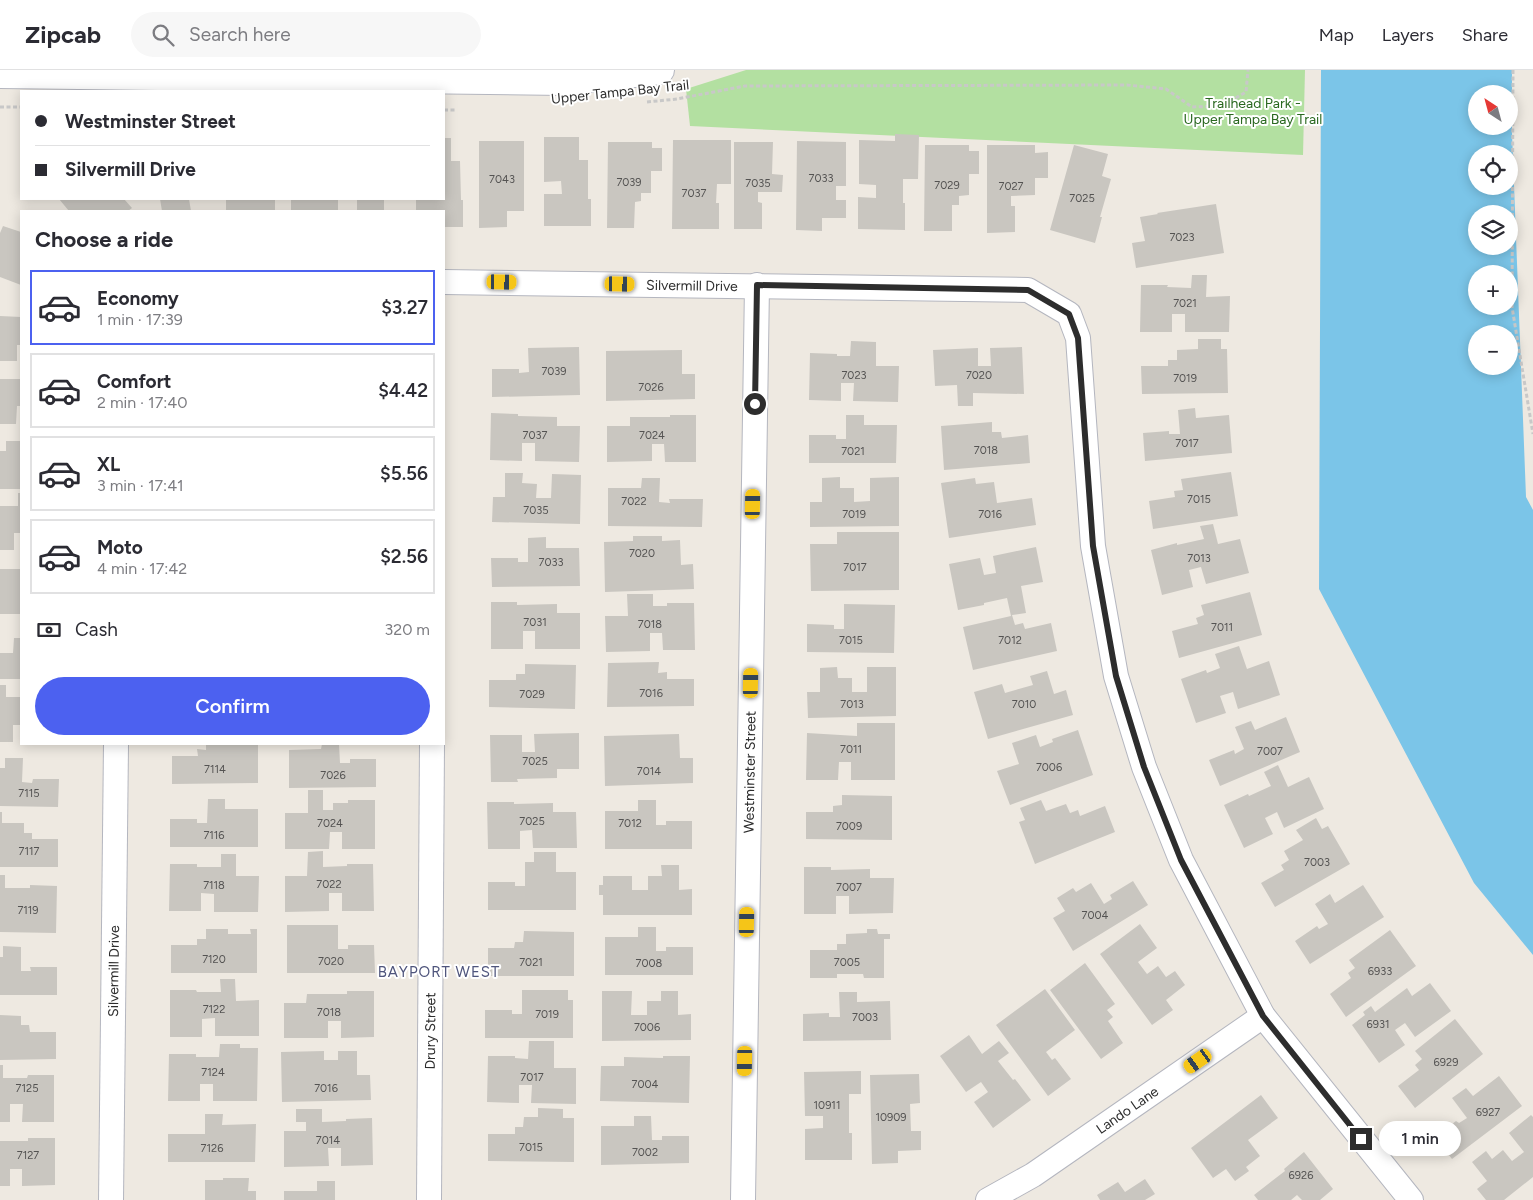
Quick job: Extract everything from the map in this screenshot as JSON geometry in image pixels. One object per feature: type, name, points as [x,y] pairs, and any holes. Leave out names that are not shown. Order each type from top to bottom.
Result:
[{"type":"street","points":[[0,74],[564,81],[660,70]]},
{"type":"street","name":"Silvermill Drive","points":[[445,282],[1028,290],[1069,314],[1078,338],[1093,546],[1116,676],[1144,767],[1181,860],[1263,1016],[1410,1200]]},
{"type":"street","name":"Westminster Street","points":[[743,1200],[757,285]]},
{"type":"street","name":"Silvermill Drive","points":[[111,1200],[116,745]]},
{"type":"street","name":"Drury Street","points":[[429,1200],[432,745]]},
{"type":"street","name":"Lando Lane","points":[[988,1200],[1033,1175],[1263,1016]]},
{"type":"path","name":"Upper Tampa Bay Trail","points":[[638,103],[677,99],[745,86],[1127,85],[1166,88],[1192,107],[1222,106],[1246,92],[1248,70]]},
{"type":"path","points":[[1513,70],[1512,307],[1533,434]]},
{"type":"path","points":[[0,107],[20,107]]},
{"type":"path","points":[[445,110],[463,110]]},
{"type":"green space","name":"Trailhead Park - Upper Tampa Bay Trail","points":[[746,70],[1305,70],[1303,155],[690,126],[686,89]]},
{"type":"water","points":[[1321,70],[1512,70],[1512,85],[1468,85],[1468,135],[1512,135],[1512,145],[1468,145],[1468,195],[1514,195],[1515,205],[1468,205],[1468,255],[1517,255],[1517,265],[1468,265],[1468,315],[1518,315],[1518,289],[1526,497],[1533,510],[1533,955],[1474,883],[1319,589]]},
{"type":"building","points":[[895,134],[919,135],[918,179],[903,179],[905,230],[858,229],[858,197],[876,198],[876,185],[859,184],[859,140],[895,141]]},
{"type":"building","points":[[544,137],[579,137],[579,160],[588,160],[588,199],[591,199],[591,226],[544,226],[544,194],[562,194],[561,181],[544,182]]},
{"type":"building","points":[[445,138],[451,138],[451,161],[460,161],[463,227],[445,227],[445,210],[416,210],[416,200],[445,200]]},
{"type":"building","points":[[673,140],[731,140],[731,184],[717,184],[716,203],[719,203],[719,229],[672,229]]},
{"type":"building","points":[[479,141],[524,141],[524,211],[507,211],[507,227],[479,228]]},
{"type":"building","points":[[797,141],[846,142],[846,186],[836,186],[836,200],[846,200],[846,218],[822,218],[822,231],[796,230]]},
{"type":"building","points":[[608,142],[652,142],[652,148],[662,148],[662,171],[651,171],[651,193],[641,193],[641,201],[635,202],[634,228],[607,228]]},
{"type":"building","points":[[734,142],[773,142],[772,174],[783,175],[782,192],[758,192],[758,202],[762,203],[762,229],[734,229]]},
{"type":"building","points":[[925,145],[969,145],[969,151],[979,151],[979,174],[969,174],[969,195],[959,196],[959,205],[952,205],[952,231],[924,231]]},
{"type":"building","points":[[987,145],[1035,145],[1035,153],[1048,152],[1048,178],[1035,178],[1035,195],[1011,196],[1011,206],[1015,206],[1015,232],[987,233]]},
{"type":"building","points":[[1074,145],[1108,154],[1102,176],[1111,179],[1095,243],[1050,230]]},
{"type":"building","points":[[60,200],[125,200],[132,208],[129,210],[68,210]]},
{"type":"building","points":[[160,200],[189,200],[191,210],[162,210]]},
{"type":"building","points":[[226,200],[275,200],[275,210],[226,210]]},
{"type":"building","points":[[291,200],[338,200],[338,210],[291,210]]},
{"type":"building","points":[[357,200],[384,200],[384,210],[357,210]]},
{"type":"building","points":[[1216,204],[1224,253],[1136,268],[1132,243],[1145,241],[1140,217]]},
{"type":"building","points":[[3,226],[20,232],[20,285],[0,277],[0,233]]},
{"type":"building","points":[[1192,275],[1207,275],[1206,297],[1230,296],[1229,332],[1185,332],[1185,314],[1172,314],[1172,332],[1140,332],[1141,285],[1168,285],[1167,287],[1191,288]]},
{"type":"building","points":[[0,316],[20,317],[20,345],[17,345],[17,361],[0,361]]},
{"type":"building","points":[[1198,339],[1221,339],[1221,349],[1227,349],[1228,393],[1142,394],[1141,366],[1168,366],[1168,360],[1177,360],[1177,350],[1198,349]]},
{"type":"building","points":[[851,341],[876,342],[876,366],[899,366],[898,402],[853,401],[854,383],[841,383],[841,401],[809,400],[810,353],[850,356]]},
{"type":"building","points":[[579,347],[580,395],[492,397],[492,369],[519,369],[519,373],[529,372],[528,348]]},
{"type":"building","points":[[1022,347],[1024,394],[973,393],[973,406],[958,406],[957,385],[935,386],[933,350],[978,348],[978,366],[991,366],[990,348]]},
{"type":"building","points":[[682,350],[682,374],[695,374],[695,399],[606,401],[606,351]]},
{"type":"building","points":[[0,379],[20,379],[20,406],[17,406],[16,424],[0,424]]},
{"type":"building","points":[[1195,408],[1196,418],[1229,415],[1232,453],[1145,461],[1143,433],[1169,431],[1169,434],[1180,434],[1178,410]]},
{"type":"building","points":[[491,413],[557,417],[557,426],[580,426],[579,462],[535,461],[535,443],[522,443],[522,461],[490,460]]},
{"type":"building","points":[[670,415],[696,415],[696,462],[665,462],[664,444],[652,444],[652,461],[607,462],[607,426],[630,426],[630,417],[670,417]]},
{"type":"building","points":[[846,415],[864,415],[864,425],[897,425],[896,463],[809,463],[809,435],[836,435],[836,439],[846,439]]},
{"type":"building","points":[[992,422],[992,432],[1001,432],[1002,438],[1028,435],[1030,463],[944,470],[941,426]]},
{"type":"building","points":[[6,441],[20,441],[20,489],[0,489],[0,451],[6,451]]},
{"type":"building","points":[[1231,472],[1238,516],[1153,529],[1149,501],[1175,497],[1174,491],[1183,490],[1181,479]]},
{"type":"building","points":[[505,473],[523,473],[522,483],[537,484],[536,498],[551,498],[552,474],[581,475],[580,524],[492,522],[493,497],[505,497]]},
{"type":"building","points":[[840,477],[840,488],[854,488],[854,502],[870,501],[870,478],[899,477],[899,526],[810,527],[810,502],[822,502],[822,478]]},
{"type":"building","points":[[642,478],[660,478],[659,502],[670,503],[669,499],[703,499],[702,527],[608,526],[608,488],[641,488]]},
{"type":"building","points":[[975,478],[976,484],[994,482],[997,503],[1032,498],[1036,525],[949,538],[941,483]]},
{"type":"building","points":[[18,493],[20,493],[20,533],[14,533],[14,550],[0,550],[0,506],[18,506]]},
{"type":"building","points":[[1213,524],[1218,544],[1240,539],[1249,573],[1206,584],[1201,567],[1189,570],[1193,587],[1162,595],[1151,550],[1177,543],[1177,545],[1204,539],[1200,526]]},
{"type":"building","points":[[837,532],[899,532],[899,590],[811,591],[810,544],[837,544]]},
{"type":"building","points":[[633,536],[662,536],[662,541],[680,540],[681,565],[693,564],[694,589],[605,592],[604,542],[633,541]]},
{"type":"building","points":[[546,537],[546,548],[579,548],[580,586],[492,587],[491,558],[518,558],[518,562],[528,562],[528,538]]},
{"type":"building","points":[[1036,547],[1043,582],[1021,586],[1026,613],[1012,615],[1015,625],[1023,623],[1025,629],[1051,623],[1057,651],[973,670],[963,627],[1011,616],[1007,598],[958,610],[949,564],[980,558],[984,575],[996,573],[993,556]]},
{"type":"building","points":[[0,569],[20,569],[20,614],[0,614]]},
{"type":"building","points":[[1250,592],[1262,635],[1179,658],[1172,631],[1198,624],[1196,618],[1204,615],[1201,605]]},
{"type":"building","points":[[627,594],[653,594],[653,606],[667,606],[667,603],[694,603],[695,650],[663,650],[662,633],[650,633],[650,651],[606,652],[605,616],[628,616]]},
{"type":"building","points":[[491,602],[517,602],[517,605],[557,604],[557,613],[580,613],[580,649],[535,649],[535,631],[523,631],[523,649],[491,649]]},
{"type":"building","points":[[844,604],[895,605],[894,653],[807,652],[807,624],[834,625],[834,629],[844,629]]},
{"type":"building","points":[[14,638],[20,638],[20,679],[0,679],[0,653],[13,653]]},
{"type":"building","points":[[1239,646],[1247,669],[1269,661],[1280,695],[1238,709],[1233,692],[1220,696],[1226,713],[1196,723],[1181,679],[1206,670],[1207,673],[1220,668],[1215,654]]},
{"type":"building","points":[[659,662],[658,673],[667,672],[667,679],[694,679],[694,706],[607,707],[608,663]]},
{"type":"building","points":[[525,664],[576,665],[575,709],[489,707],[489,680],[516,680],[516,674],[525,674]]},
{"type":"building","points":[[837,667],[838,678],[852,678],[852,692],[867,692],[867,667],[896,667],[896,716],[808,718],[807,692],[820,692],[820,668]]},
{"type":"building","points":[[1047,671],[1054,694],[1066,690],[1073,715],[988,739],[974,692],[1002,684],[1005,693],[1033,685],[1030,676]]},
{"type":"building","points":[[0,685],[6,685],[6,697],[20,697],[20,725],[13,725],[13,742],[0,742]]},
{"type":"building","points":[[1286,717],[1300,752],[1220,786],[1209,760],[1234,750],[1235,754],[1244,749],[1235,727],[1251,721],[1255,730]]},
{"type":"building","points":[[857,723],[895,723],[895,780],[851,780],[851,762],[839,762],[838,780],[806,780],[807,733],[857,736]]},
{"type":"building","points":[[1078,730],[1093,775],[1010,805],[997,771],[1019,764],[1012,743],[1036,735],[1040,747],[1053,742],[1052,739]]},
{"type":"building","points":[[579,733],[579,769],[557,769],[557,778],[517,779],[518,782],[491,782],[490,735],[522,735],[522,752],[535,752],[534,734]]},
{"type":"building","points":[[679,734],[680,758],[693,758],[693,783],[605,786],[604,736]]},
{"type":"building","points":[[206,745],[258,745],[258,783],[172,784],[172,756],[198,756],[197,749],[206,750]]},
{"type":"building","points":[[322,745],[339,745],[340,763],[350,763],[350,759],[376,759],[376,787],[289,788],[289,750],[321,749]]},
{"type":"building","points":[[5,758],[23,758],[22,782],[32,783],[33,779],[59,779],[58,807],[0,806],[0,768],[5,768]]},
{"type":"building","points":[[1278,765],[1288,787],[1309,777],[1324,809],[1284,828],[1277,812],[1265,818],[1273,834],[1244,848],[1224,805],[1271,786],[1264,772]]},
{"type":"building","points":[[308,790],[323,790],[323,810],[333,810],[333,803],[348,803],[348,800],[375,800],[375,849],[342,849],[342,832],[330,832],[329,849],[285,849],[285,813],[308,813]]},
{"type":"building","points":[[842,795],[892,796],[892,840],[806,839],[806,812],[833,812],[833,806],[842,805]]},
{"type":"building","points":[[208,799],[225,799],[225,809],[258,809],[258,847],[170,847],[170,819],[197,819],[197,823],[207,823]]},
{"type":"building","points":[[638,800],[656,800],[656,825],[666,825],[666,821],[692,821],[692,849],[605,849],[605,811],[638,811]]},
{"type":"building","points":[[1041,800],[1046,811],[1066,804],[1070,813],[1078,810],[1080,816],[1105,806],[1115,832],[1035,864],[1019,822],[1025,820],[1020,808]]},
{"type":"building","points":[[487,802],[514,802],[514,804],[553,803],[553,812],[576,812],[577,848],[533,848],[532,830],[520,831],[520,849],[488,849]]},
{"type":"building","points":[[0,812],[2,812],[2,823],[24,823],[24,833],[32,833],[32,839],[58,839],[58,867],[0,867]]},
{"type":"building","points":[[1316,818],[1322,829],[1328,826],[1350,864],[1275,907],[1261,883],[1284,870],[1281,865],[1289,860],[1284,851],[1303,840],[1296,830]]},
{"type":"building","points":[[323,851],[323,867],[347,866],[347,864],[373,864],[374,911],[342,911],[342,893],[329,893],[329,911],[285,912],[285,876],[307,876],[308,852]]},
{"type":"building","points":[[534,852],[556,852],[556,872],[576,872],[576,910],[488,910],[488,882],[515,882],[515,886],[525,886],[525,862],[534,862]]},
{"type":"building","points":[[221,854],[236,854],[236,876],[259,876],[258,912],[214,912],[214,894],[201,893],[201,911],[169,911],[170,864],[197,864],[197,867],[221,867]]},
{"type":"building","points":[[661,865],[679,865],[679,890],[692,889],[692,915],[603,915],[603,895],[599,895],[599,885],[603,885],[603,876],[632,876],[632,890],[648,890],[648,876],[662,876]]},
{"type":"building","points":[[804,867],[831,867],[831,870],[870,869],[870,878],[894,878],[893,913],[849,914],[849,896],[836,896],[836,914],[804,914]]},
{"type":"building","points":[[0,875],[5,875],[5,888],[30,888],[30,885],[57,886],[56,933],[0,932]]},
{"type":"building","points":[[1133,881],[1148,905],[1073,951],[1053,918],[1065,911],[1057,898],[1073,888],[1076,892],[1091,883],[1104,904],[1112,899],[1110,895]]},
{"type":"building","points":[[1363,885],[1384,917],[1310,964],[1295,941],[1317,926],[1319,929],[1328,924],[1315,904],[1330,894],[1335,903]]},
{"type":"building","points":[[1140,924],[1157,948],[1138,962],[1147,974],[1158,966],[1166,977],[1175,971],[1185,985],[1166,1000],[1173,1010],[1152,1025],[1100,954]]},
{"type":"building","points":[[287,925],[338,925],[338,949],[348,949],[348,945],[374,945],[375,973],[287,973]]},
{"type":"building","points":[[638,927],[656,927],[656,951],[666,951],[666,947],[693,947],[693,975],[605,975],[605,937],[638,937]]},
{"type":"building","points":[[206,929],[228,929],[228,934],[251,934],[250,929],[257,929],[257,973],[171,973],[171,945],[197,945],[197,939],[206,939]]},
{"type":"building","points":[[867,929],[877,929],[878,934],[890,934],[890,939],[884,939],[884,978],[864,978],[863,974],[837,974],[837,978],[810,978],[810,950],[837,950],[837,944],[846,944],[846,934],[867,933]]},
{"type":"building","points":[[1390,930],[1416,966],[1346,1017],[1330,994],[1351,978],[1348,973],[1355,968],[1349,960]]},
{"type":"building","points":[[524,931],[574,932],[574,976],[488,976],[488,948],[514,948],[515,942],[523,942]]},
{"type":"building","points":[[3,946],[21,947],[21,971],[31,971],[30,967],[57,967],[57,995],[0,995],[0,957],[3,957]]},
{"type":"building","points":[[1085,963],[1115,1004],[1107,1010],[1113,1017],[1108,1021],[1123,1043],[1101,1059],[1050,990]]},
{"type":"building","points":[[220,979],[235,979],[236,1001],[259,1000],[259,1036],[215,1036],[215,1018],[202,1019],[202,1037],[170,1037],[170,990],[221,992]]},
{"type":"building","points":[[1430,983],[1451,1011],[1415,1037],[1405,1023],[1395,1030],[1405,1045],[1379,1063],[1352,1025],[1365,1015],[1363,1012],[1371,1006],[1375,1012],[1407,988],[1412,996]]},
{"type":"building","points":[[1045,989],[1075,1030],[1046,1052],[1052,1060],[1055,1058],[1071,1079],[1048,1096],[996,1025]]},
{"type":"building","points":[[522,990],[568,990],[568,1000],[573,1000],[573,1038],[485,1038],[485,1010],[512,1010],[512,1014],[522,1014]]},
{"type":"building","points":[[347,991],[374,991],[374,1037],[341,1038],[341,1021],[328,1021],[328,1038],[284,1038],[284,1003],[306,1003],[307,994],[347,994]]},
{"type":"building","points":[[602,991],[632,991],[631,1015],[647,1015],[647,1001],[661,1001],[661,991],[678,991],[678,1015],[691,1014],[691,1040],[602,1041]]},
{"type":"building","points":[[839,992],[857,992],[857,1002],[890,1001],[891,1040],[803,1041],[803,1014],[829,1013],[829,1017],[840,1017]]},
{"type":"building","points":[[0,1015],[21,1016],[21,1025],[29,1025],[30,1032],[56,1032],[56,1059],[0,1060]]},
{"type":"building","points":[[1455,1019],[1483,1054],[1415,1108],[1398,1086],[1419,1070],[1415,1065],[1422,1059],[1415,1051]]},
{"type":"building","points":[[969,1035],[982,1054],[999,1041],[1009,1053],[998,1061],[1031,1100],[993,1128],[974,1102],[988,1092],[981,1082],[966,1092],[940,1056]]},
{"type":"building","points":[[529,1041],[554,1041],[554,1068],[576,1068],[576,1104],[531,1103],[532,1085],[519,1085],[519,1103],[487,1102],[488,1056],[515,1056],[515,1058],[528,1059]]},
{"type":"building","points":[[220,1044],[240,1044],[240,1048],[258,1048],[257,1101],[213,1101],[213,1084],[200,1084],[200,1101],[168,1101],[169,1054],[196,1054],[196,1057],[219,1057]]},
{"type":"building","points":[[324,1051],[324,1060],[338,1060],[338,1051],[357,1051],[357,1075],[370,1075],[371,1100],[282,1102],[281,1052]]},
{"type":"building","points":[[663,1056],[690,1056],[689,1103],[600,1101],[601,1066],[624,1066],[624,1057],[663,1058]]},
{"type":"building","points":[[0,1065],[3,1065],[3,1078],[27,1078],[28,1075],[54,1075],[54,1122],[22,1122],[23,1104],[10,1104],[10,1122],[0,1122]]},
{"type":"building","points":[[861,1071],[861,1094],[849,1094],[849,1133],[852,1133],[852,1160],[805,1160],[805,1129],[823,1128],[823,1116],[805,1116],[804,1072]]},
{"type":"building","points":[[919,1074],[920,1103],[910,1104],[911,1131],[921,1131],[921,1150],[898,1151],[898,1163],[872,1164],[870,1075]]},
{"type":"building","points":[[1499,1076],[1522,1106],[1452,1159],[1435,1137],[1456,1121],[1459,1123],[1467,1118],[1452,1098],[1466,1088],[1473,1096]]},
{"type":"building","points":[[1261,1095],[1278,1118],[1248,1140],[1260,1156],[1246,1167],[1249,1171],[1235,1181],[1226,1169],[1213,1178],[1191,1148]]},
{"type":"building","points":[[538,1108],[563,1109],[563,1118],[574,1118],[574,1162],[488,1161],[488,1134],[515,1134],[515,1127],[523,1127],[524,1117],[538,1117]]},
{"type":"building","points":[[296,1109],[322,1109],[322,1122],[372,1118],[373,1165],[341,1166],[341,1148],[328,1148],[329,1166],[284,1167],[284,1131],[306,1131],[306,1122],[296,1122]]},
{"type":"building","points":[[205,1114],[223,1114],[222,1125],[256,1124],[255,1162],[168,1162],[168,1134],[205,1134]]},
{"type":"building","points":[[1531,1115],[1533,1117],[1533,1177],[1504,1200],[1486,1200],[1477,1189],[1487,1181],[1472,1162],[1486,1151],[1492,1159],[1503,1150],[1512,1161],[1524,1152],[1509,1133]]},
{"type":"building","points":[[634,1116],[651,1116],[652,1140],[662,1140],[662,1136],[689,1136],[689,1163],[601,1165],[601,1126],[634,1126]]},
{"type":"building","points":[[28,1138],[55,1138],[55,1185],[22,1186],[22,1169],[10,1169],[10,1186],[0,1186],[0,1141],[28,1141]]},
{"type":"building","points":[[1304,1152],[1333,1189],[1320,1200],[1302,1200],[1297,1195],[1291,1200],[1258,1200],[1254,1195],[1285,1171],[1284,1169]]},
{"type":"building","points":[[223,1178],[249,1178],[248,1191],[256,1191],[256,1200],[205,1200],[205,1180],[223,1180]]},
{"type":"building","points":[[1145,1179],[1155,1194],[1145,1200],[1100,1200],[1097,1195],[1118,1182],[1125,1192]]},
{"type":"building","points":[[317,1181],[335,1181],[335,1200],[284,1200],[284,1191],[317,1191]]},
{"type":"district","name":"BAYPORT WEST","points":[[439,972]]},
{"type":"route","points":[[755,404],[757,285],[1028,290],[1069,314],[1078,338],[1093,546],[1116,676],[1144,767],[1181,860],[1263,1016],[1361,1139]]}]
